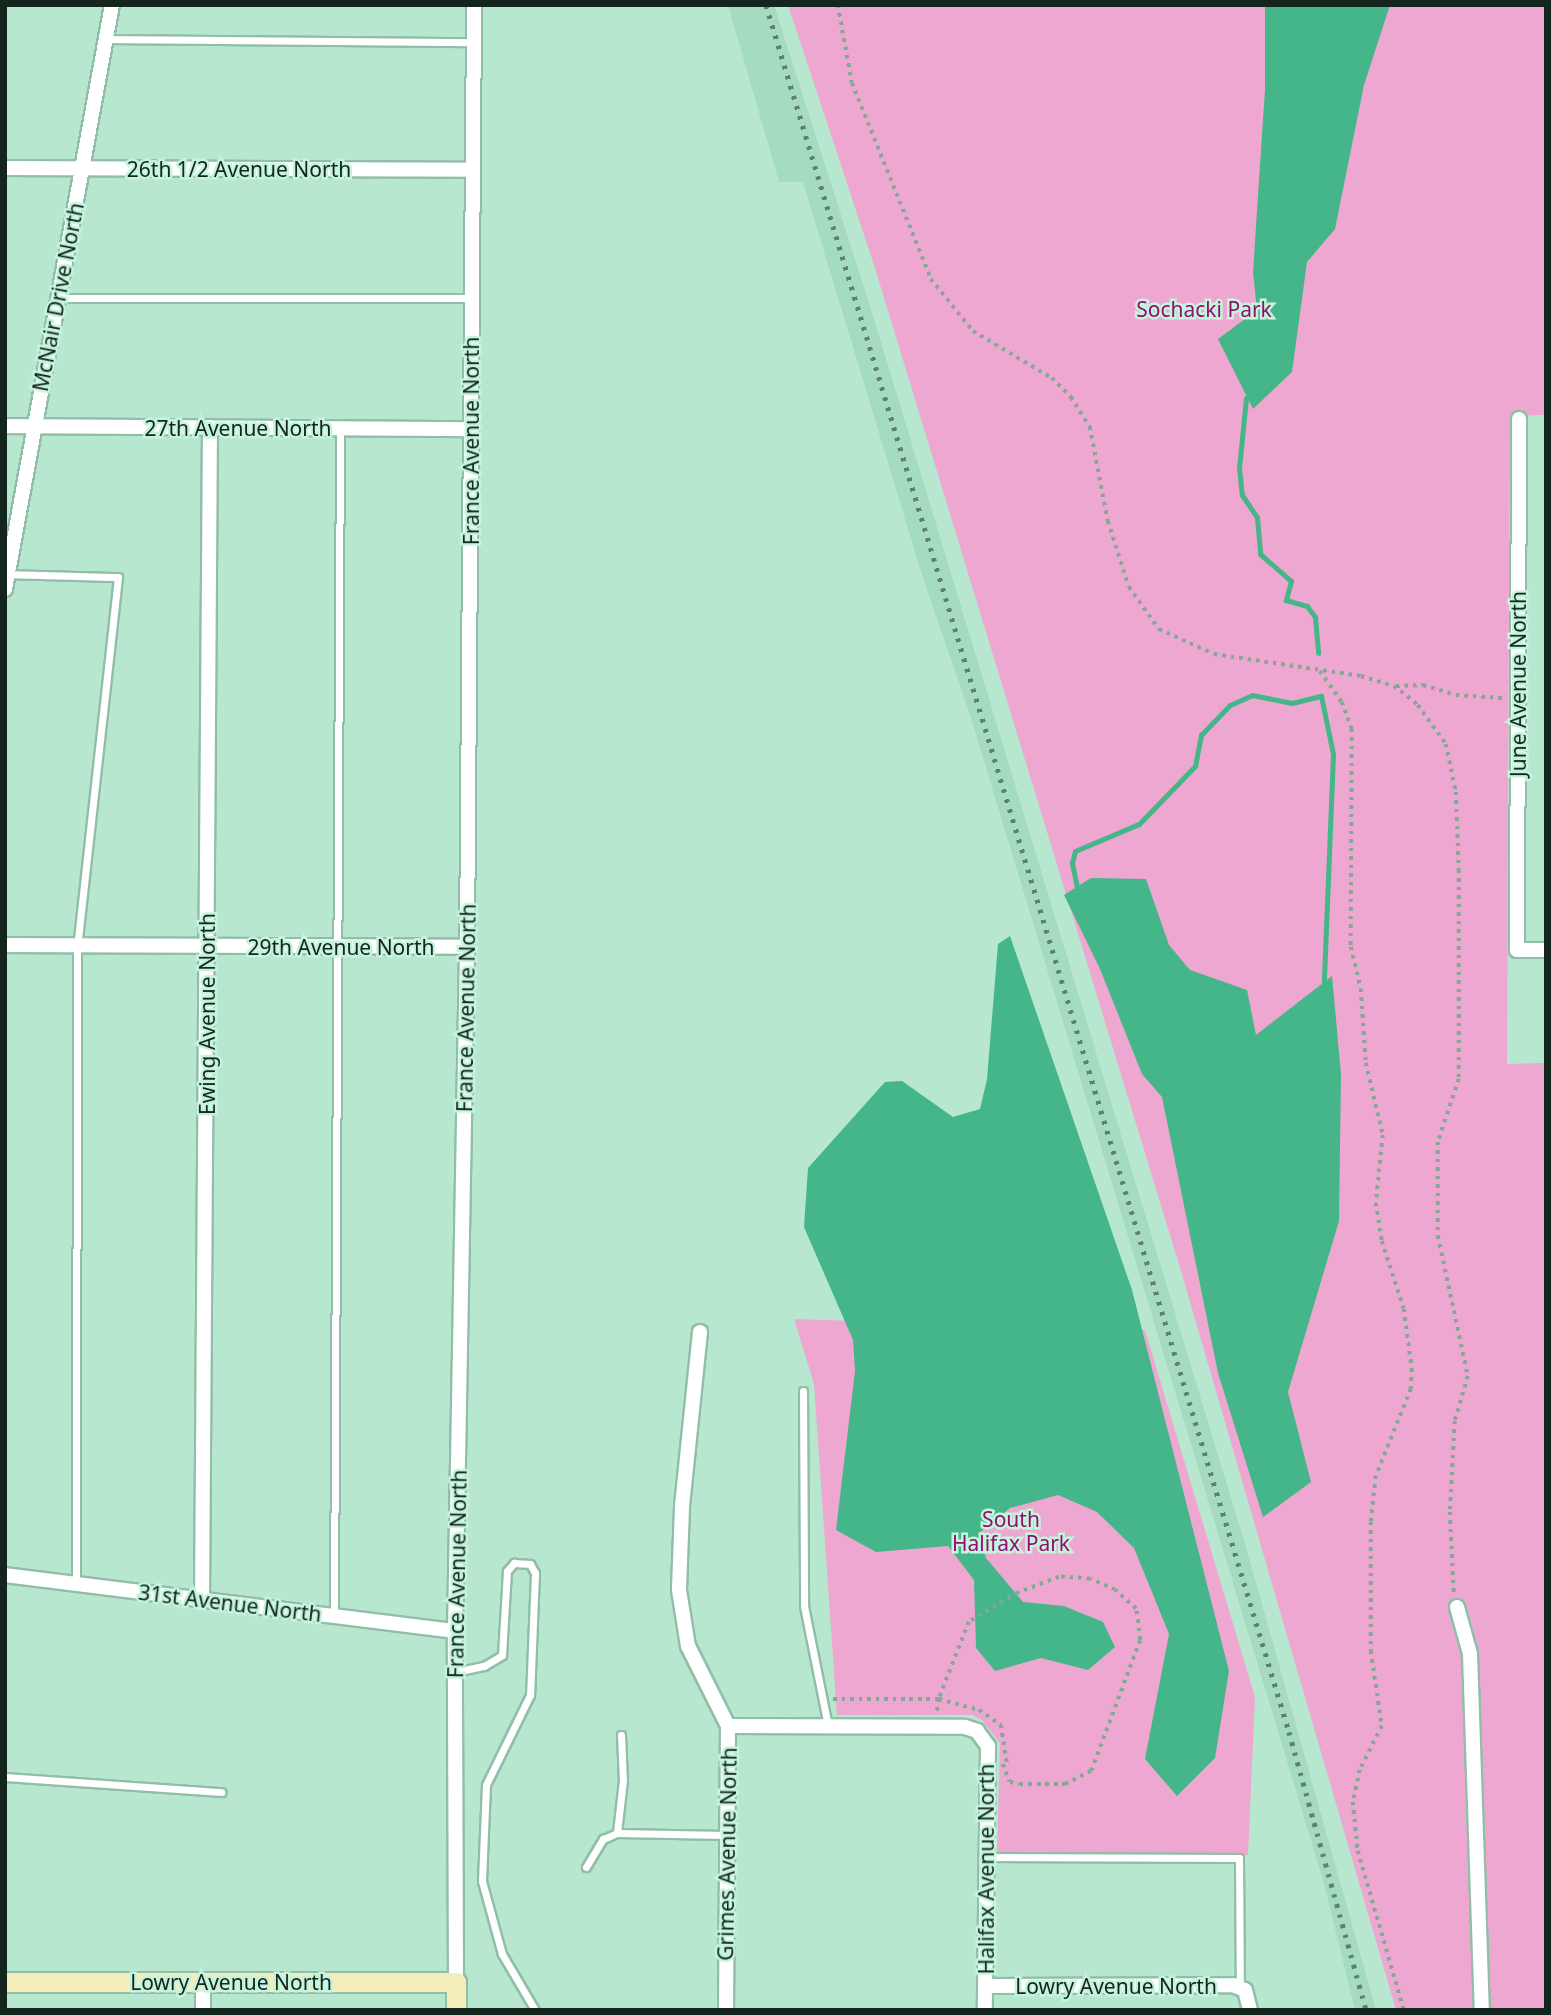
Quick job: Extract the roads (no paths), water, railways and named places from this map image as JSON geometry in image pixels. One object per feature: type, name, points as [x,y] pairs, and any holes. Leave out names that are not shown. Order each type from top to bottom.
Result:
[{"type":"street","name":"McNair Drive North","points":[[6,582],[112,5]]},
{"type":"street","name":"France Avenue North","points":[[456,2010],[455,1631],[467,947],[474,5]]},
{"type":"street","name":"26th 1/2 Avenue North","points":[[5,168],[473,170]]},
{"type":"street","name":"June Avenue North","points":[[1519,419],[1517,950],[1546,950]]},
{"type":"street","name":"27th Avenue North","points":[[5,426],[472,429]]},
{"type":"street","name":"Ewing Avenue North","points":[[202,1600],[210,428]]},
{"type":"street","name":"29th Avenue North","points":[[5,945],[467,947]]},
{"type":"street","name":"Grimes Avenue North","points":[[700,1332],[681,1518],[680,1609],[688,1646],[728,1726],[726,2010]]},
{"type":"street","name":"31st Avenue North","points":[[5,1575],[455,1631]]},
{"type":"street","points":[[1457,1607],[1470,1654],[1482,2010]]},
{"type":"street","points":[[728,1726],[828,1727]]},
{"type":"street","name":"Halifax Avenue North","points":[[828,1727],[935,1727],[977,1731],[988,1746],[985,2010]]},
{"type":"street","name":"Lowry Avenue North","points":[[5,1982],[456,1982]]},
{"type":"street","points":[[203,1982],[203,2010]]},
{"type":"street","name":"Lowry Avenue North","points":[[985,1986],[1242,1989]]},
{"type":"street","points":[[1242,1989],[1250,2010]]},
{"type":"lane","points":[[106,39],[474,42]]},
{"type":"lane","points":[[58,298],[472,298]]},
{"type":"lane","points":[[334,1616],[340,428]]},
{"type":"lane","points":[[6,582],[118,578],[78,946],[76,1583]]},
{"type":"lane","points":[[803,1391],[804,1606],[828,1727]]},
{"type":"lane","points":[[455,1672],[484,1666],[502,1655],[507,1571],[514,1563],[530,1564],[536,1573],[530,1695],[486,1785],[482,1881],[502,1954],[535,2010]]},
{"type":"lane","points":[[617,1833],[624,1763],[621,1735]]},
{"type":"lane","points":[[5,1777],[221,1792]]},
{"type":"lane","points":[[586,1867],[603,1839],[617,1833],[727,1835]]},
{"type":"lane","points":[[986,1857],[1239,1858],[1242,1989]]},
{"type":"waterway","points":[[1246,398],[1239,468],[1242,495],[1257,517],[1260,554],[1291,581],[1286,600],[1307,606],[1315,617],[1318,653]]},
{"type":"waterway","points":[[1077,887],[1072,863],[1075,851],[1139,824],[1195,766],[1201,735],[1230,705],[1252,695],[1292,703],[1321,696],[1333,754],[1324,982]]},
{"type":"railway","points":[[766,5],[1289,1732],[1366,2010]]},
{"type":"park label","name":"Sochacki Park","points":[[1204,309]]},
{"type":"park label","name":"South Halifax Park","points":[[1011,1531]]}]
